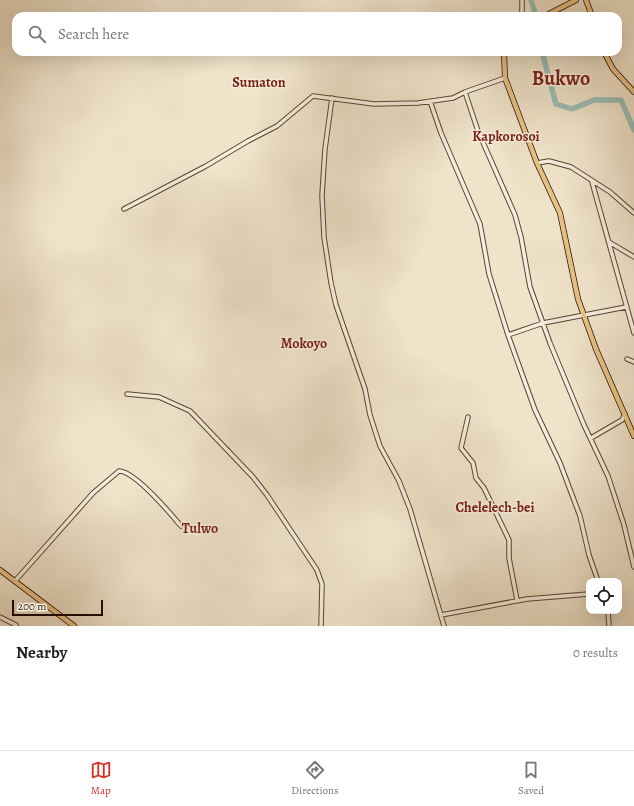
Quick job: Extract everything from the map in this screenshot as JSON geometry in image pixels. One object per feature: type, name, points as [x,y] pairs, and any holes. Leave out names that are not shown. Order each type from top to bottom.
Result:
[{"type":"main road","points":[[553,12],[576,0]]},
{"type":"main road","points":[[586,0],[590,12]]},
{"type":"main road","points":[[504,56],[505,78],[537,163],[560,213],[575,288],[583,315],[634,436]]},
{"type":"main road","points":[[606,56],[613,68],[634,92]]},
{"type":"main road","points":[[0,570],[74,626]]},
{"type":"street","points":[[522,0],[523,12]]},
{"type":"street","points":[[124,210],[277,126],[310,97],[318,95],[385,104],[430,101],[453,98],[465,92],[505,78]]},
{"type":"street","points":[[465,92],[478,131],[515,215],[522,237],[530,287],[563,377],[608,476],[624,525],[634,567]]},
{"type":"street","points":[[332,98],[325,149],[322,195],[324,237],[330,282],[336,305],[365,388],[370,415],[380,446],[399,481],[410,509],[444,626]]},
{"type":"street","points":[[430,101],[441,134],[480,224],[489,274],[508,335],[535,410],[560,463],[580,516],[589,555],[597,578]]},
{"type":"street","points":[[537,163],[549,161],[562,163],[571,167],[592,182],[610,192],[634,213]]},
{"type":"street","points":[[592,182],[634,333]]},
{"type":"street","points":[[609,242],[634,257]]},
{"type":"street","points":[[508,335],[543,323],[626,307]]},
{"type":"street","points":[[627,359],[634,362]]},
{"type":"street","points":[[127,394],[167,399],[190,412],[253,477],[267,494],[317,570],[322,584],[321,626]]},
{"type":"street","points":[[591,438],[622,420],[625,414]]},
{"type":"street","points":[[468,417],[461,448],[473,462],[476,478],[484,488],[509,540],[510,564],[517,600]]},
{"type":"street","points":[[15,581],[90,497],[119,471],[126,472],[132,476],[154,496],[181,526]]},
{"type":"street","points":[[441,615],[517,600],[586,594]]},
{"type":"street","points":[[608,614],[609,626]]},
{"type":"street","points":[[0,616],[16,625]]},
{"type":"waterway","points":[[531,0],[535,12]]},
{"type":"waterway","points":[[543,56],[556,104],[572,109],[594,100],[621,100],[634,130]]},
{"type":"district","name":"Bukwo","points":[[561,78]]},
{"type":"district","name":"Sumaton","points":[[259,82]]},
{"type":"district","name":"Kapkorosoi","points":[[506,136]]},
{"type":"district","name":"Mokoyo","points":[[304,343]]},
{"type":"district","name":"Chelelech-bei","points":[[495,507]]},
{"type":"district","name":"Tulwo","points":[[200,528]]}]
